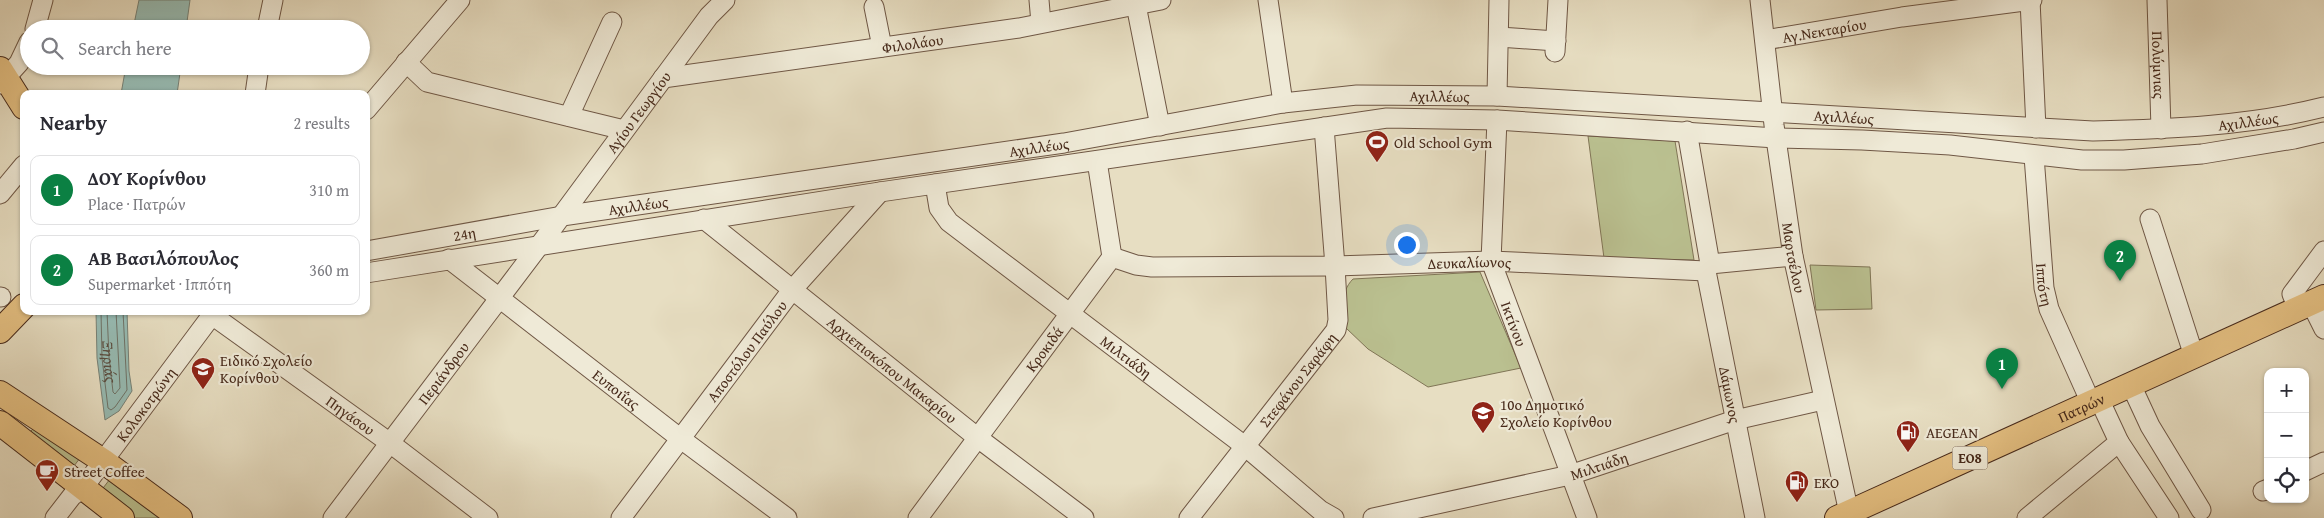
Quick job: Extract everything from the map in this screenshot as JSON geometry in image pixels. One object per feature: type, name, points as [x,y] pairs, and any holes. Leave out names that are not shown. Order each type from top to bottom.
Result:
[{"type":"main road","points":[[2,77],[20,102]]},
{"type":"main road","name":"Πατρών","points":[[1843,516],[2312,303]]},
{"type":"main road","points":[[0,331],[20,310]]},
{"type":"main road","points":[[0,393],[103,461],[180,518]]},
{"type":"main road","points":[[0,423],[122,518]]},
{"type":"street","points":[[37,20],[43,0]]},
{"type":"street","points":[[269,20],[273,0]]},
{"type":"street","name":"Αγίου Γεωργίου","points":[[558,221],[709,16],[726,0]]},
{"type":"street","points":[[1039,0],[1041,23]]},
{"type":"street","name":"Φιλολάου","points":[[663,78],[1041,23],[1161,0]]},
{"type":"street","points":[[1268,0],[1283,103]]},
{"type":"street","points":[[1497,96],[1499,0]]},
{"type":"street","points":[[1499,37],[1556,46],[1558,0]]},
{"type":"street","name":"Μαρτσέλου","points":[[1760,0],[1776,138],[1793,256],[1823,400],[1843,516]]},
{"type":"street","points":[[2031,0],[2036,128]]},
{"type":"street","name":"Αγ.Νεκταρίου","points":[[1765,40],[1901,8],[2031,0]]},
{"type":"street","name":"Πολύμνιας","points":[[2157,0],[2162,129]]},
{"type":"street","points":[[370,105],[451,4]]},
{"type":"street","points":[[1136,5],[1160,126]]},
{"type":"street","points":[[874,7],[882,47]]},
{"type":"street","points":[[569,116],[612,22]]},
{"type":"street","points":[[406,62],[427,82],[624,130]]},
{"type":"street","points":[[2,77],[20,63]]},
{"type":"street","points":[[256,90],[258,75]]},
{"type":"street","name":"Αχιλλέως","points":[[558,221],[1160,126],[1283,103],[1357,95],[1497,96],[2093,131],[2162,129],[2228,124],[2324,107]]},
{"type":"street","name":"Αχιλλέως","points":[[370,272],[880,192],[1387,118],[1496,120],[1776,138],[1950,145],[2082,160],[2164,158],[2239,149],[2324,132]]},
{"type":"street","name":"Ικτίνου","points":[[1496,120],[1491,261],[1587,518]]},
{"type":"street","name":"Στεφάνου Σαράφη","points":[[1189,518],[1336,330],[1338,320],[1335,266],[1324,127]]},
{"type":"street","name":"Δάμωνος","points":[[1687,131],[1708,268],[1735,420],[1755,518]]},
{"type":"street","name":"Ιππότη","points":[[2034,156],[2044,288],[2050,309],[2095,401],[2119,442],[2169,518]]},
{"type":"street","points":[[1097,161],[1112,258]]},
{"type":"street","points":[[0,194],[20,171]]},
{"type":"street","name":"Μιλτιάδη","points":[[935,184],[939,208],[949,222],[1246,447],[1320,510],[1334,518]]},
{"type":"street","name":"Αποστόλου Παύλου","points":[[621,518],[792,290],[880,192]]},
{"type":"street","points":[[2150,218],[2194,356]]},
{"type":"street","name":"Αρχιεπισκόπου Μακαρίου","points":[[704,219],[978,438],[1084,518]]},
{"type":"street","name":"Περιάνδρου","points":[[333,518],[558,221]]},
{"type":"street","name":"24η","points":[[370,250],[558,221]]},
{"type":"street","points":[[2324,251],[2299,282],[2292,294],[2312,303],[2324,329]]},
{"type":"street","name":"Δευκαλίωνος","points":[[1112,258],[1122,262],[1152,267],[1335,266],[1491,261],[1708,268],[1793,256]]},
{"type":"street","name":"Κροκιδά","points":[[918,518],[1112,258]]},
{"type":"street","name":"Ευποιΐας","points":[[449,259],[681,439],[787,518]]},
{"type":"street","name":"Κολοκοτρώνη","points":[[56,518],[72,496],[83,488],[212,315]]},
{"type":"street","name":"Πηγάσου","points":[[216,315],[390,443],[488,518]]},
{"type":"street","points":[[2131,385],[2150,426],[2201,510]]},
{"type":"street","name":"Μιλτιάδη","points":[[1373,518],[1570,475],[1735,420],[1823,400]]},
{"type":"street","points":[[2027,518],[2119,442]]},
{"type":"street","points":[[2309,469],[2324,462]]},
{"type":"green space","points":[[1588,136],[1675,141],[1694,260],[1604,258]]},
{"type":"green space","points":[[1810,265],[1870,267],[1872,309],[1816,310]]},
{"type":"green space","points":[[1480,272],[1521,368],[1428,387],[1368,349],[1346,328],[1344,296],[1353,279]]},
{"type":"green space","points":[[33,429],[80,458],[71,470],[28,434]]},
{"type":"green space","points":[[110,479],[161,518],[135,518],[100,492]]},
{"type":"water","points":[[139,0],[190,0],[187,20],[135,20]]},
{"type":"water","points":[[124,75],[180,75],[178,90],[122,90]]},
{"type":"water","name":"Ξηριάς","points":[[96,315],[127,315],[129,371],[132,391],[119,411],[105,420],[97,358]]},
{"type":"place","name":"Old School Gym","points":[[1377,163]]},
{"type":"place","name":"ΑΒ Βασιλόπουλος","points":[[2120,281]]},
{"type":"place","name":"ΔΟΥ Κορίνθου","points":[[2002,389]]},
{"type":"place","name":"Ειδικό Σχολείο Κορίνθου","points":[[203,390]]},
{"type":"place","name":"10ο Δημοτικό Σχολείο Κορίνθου","points":[[1483,434]]},
{"type":"place","name":"AEGEAN","points":[[1908,453]]},
{"type":"place","name":"Street Coffee","points":[[47,492]]},
{"type":"place","name":"EKO","points":[[1797,503]]}]
